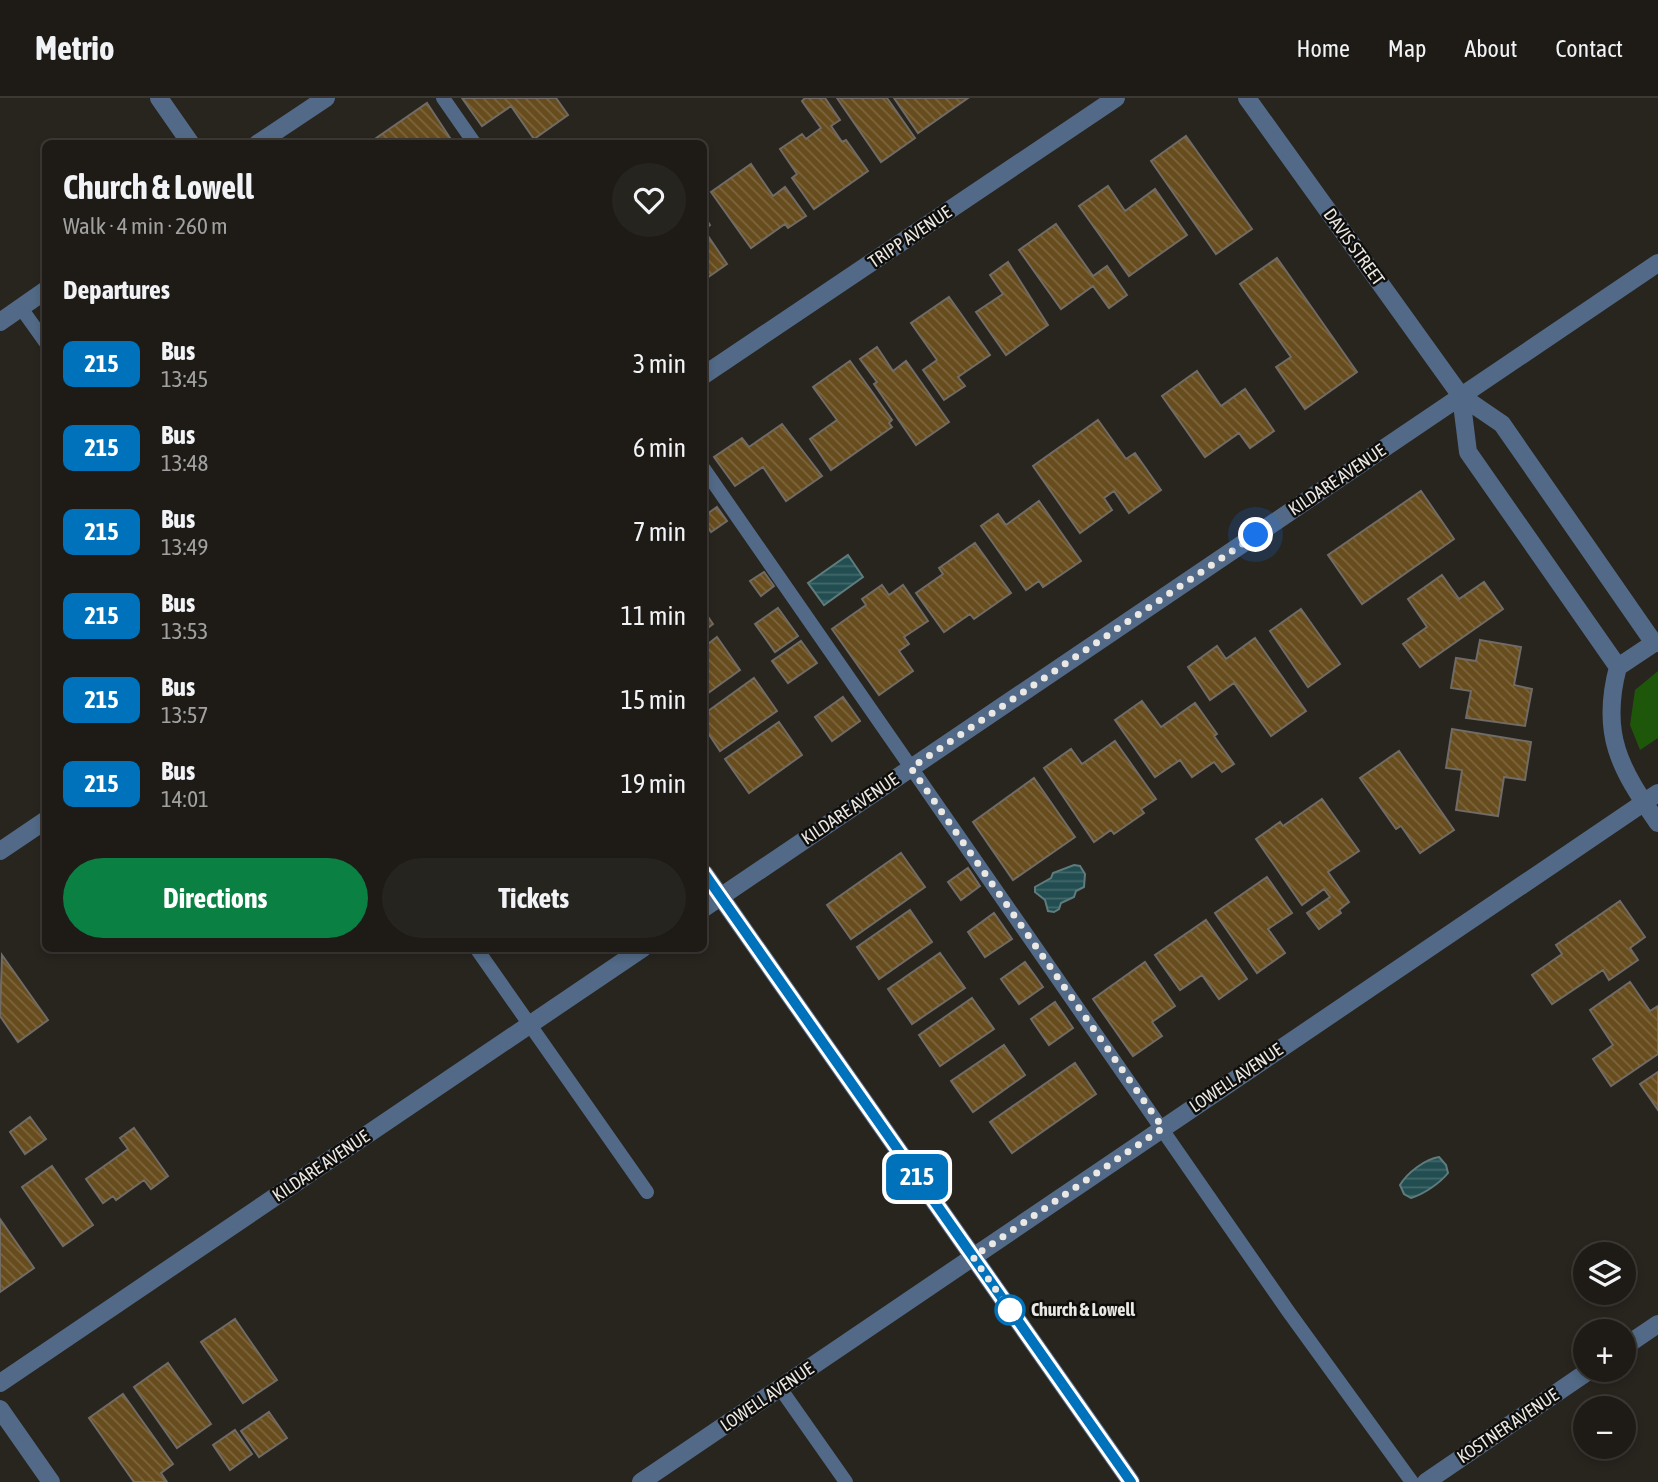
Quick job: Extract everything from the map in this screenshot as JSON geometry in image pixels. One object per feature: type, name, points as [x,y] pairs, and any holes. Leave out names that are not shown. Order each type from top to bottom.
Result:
[{"type":"street","points":[[159,98],[188,140]]},
{"type":"street","points":[[263,140],[326,98]]},
{"type":"street","name":"TRIPP AVENUE","points":[[707,373],[1116,98]]},
{"type":"street","name":"DAVIS STREET","points":[[1247,98],[1461,396],[1502,424],[1656,643],[1618,667],[1468,452],[1461,396]]},
{"type":"street","name":"KILDARE AVENUE","points":[[707,906],[1658,263]]},
{"type":"street","points":[[0,321],[42,293]]},
{"type":"street","points":[[1618,667],[1610,696],[1613,734],[1624,771],[1651,798],[1658,823]]},
{"type":"street","name":"LOWELL AVENUE","points":[[641,1482],[1651,798]]},
{"type":"street","points":[[0,851],[42,823]]},
{"type":"street","points":[[707,877],[1131,1482]]},
{"type":"street","name":"KILDARE AVENUE","points":[[0,1383],[637,952]]},
{"type":"street","points":[[1636,1340],[1658,1324]]},
{"type":"street","name":"KOSTNER AVENUE","points":[[1426,1482],[1573,1382]]},
{"type":"street","points":[[0,1409],[51,1482]]},
{"type":"lane","points":[[443,98],[472,140]]},
{"type":"lane","points":[[20,308],[42,338]]},
{"type":"lane","points":[[707,472],[1288,1311],[1412,1482]]},
{"type":"lane","points":[[479,952],[647,1192]]},
{"type":"lane","points":[[780,1388],[846,1482]]},
{"type":"green space","points":[[1658,671],[1658,738],[1640,750],[1630,725],[1635,690]]},
{"type":"water","points":[[848,555],[863,577],[824,605],[808,583]]},
{"type":"water","points":[[1074,865],[1080,866],[1085,874],[1084,887],[1076,891],[1074,897],[1061,903],[1059,909],[1048,911],[1045,900],[1035,892],[1035,887],[1051,878],[1053,873]]},
{"type":"water","points":[[1439,1157],[1446,1165],[1448,1173],[1445,1177],[1416,1196],[1411,1198],[1404,1194],[1400,1185],[1407,1176],[1422,1164]]},
{"type":"building","points":[[462,98],[556,98],[568,115],[534,139],[511,106],[482,126]]},
{"type":"building","points":[[805,98],[825,98],[840,120],[831,126],[842,142],[846,140],[868,171],[814,209],[792,178],[797,174],[780,149],[802,134],[806,139],[821,128],[802,101]]},
{"type":"building","points":[[837,98],[887,98],[915,138],[881,162]]},
{"type":"building","points":[[894,98],[968,98],[918,133]]},
{"type":"building","points":[[427,103],[451,140],[373,140]]},
{"type":"building","points":[[1186,136],[1252,229],[1216,254],[1151,161]]},
{"type":"building","points":[[751,164],[773,196],[785,187],[806,216],[788,228],[785,224],[751,248],[711,192]]},
{"type":"building","points":[[1108,186],[1125,211],[1155,189],[1187,235],[1129,276],[1079,206]]},
{"type":"building","points":[[1056,224],[1093,276],[1107,266],[1127,295],[1109,308],[1093,286],[1061,309],[1019,250]]},
{"type":"building","points":[[707,234],[727,264],[707,278]]},
{"type":"building","points":[[1277,258],[1357,372],[1305,409],[1276,367],[1291,357],[1240,284]]},
{"type":"building","points":[[1008,262],[1048,325],[1006,355],[976,312],[1003,294],[990,275]]},
{"type":"building","points":[[949,297],[990,355],[958,377],[965,386],[944,400],[923,370],[937,360],[911,323]]},
{"type":"building","points":[[877,347],[893,371],[906,361],[949,422],[916,445],[860,359]]},
{"type":"building","points":[[850,361],[892,420],[889,423],[892,427],[831,470],[810,439],[837,420],[813,387]]},
{"type":"building","points":[[1197,371],[1221,406],[1245,389],[1274,431],[1250,448],[1239,433],[1205,457],[1162,396]]},
{"type":"building","points":[[1098,420],[1126,459],[1135,453],[1161,490],[1129,513],[1114,491],[1104,498],[1112,510],[1080,533],[1033,466]]},
{"type":"building","points":[[782,424],[822,476],[786,501],[763,467],[735,486],[714,457],[742,438],[749,447]]},
{"type":"building","points":[[1421,491],[1454,539],[1362,604],[1328,555]]},
{"type":"building","points":[[1039,501],[1081,561],[1043,587],[1039,581],[1026,590],[981,526],[998,514],[1006,525]]},
{"type":"building","points":[[717,507],[727,521],[711,532],[707,526],[707,514]]},
{"type":"building","points":[[975,543],[1011,593],[974,619],[970,614],[944,632],[916,593],[943,574],[939,568]]},
{"type":"building","points":[[764,572],[774,586],[761,596],[750,581]]},
{"type":"building","points":[[1442,575],[1459,599],[1484,582],[1503,609],[1420,667],[1403,644],[1427,627],[1408,599]]},
{"type":"building","points":[[882,585],[889,595],[903,585],[928,621],[904,637],[909,644],[899,651],[913,671],[879,695],[832,629],[866,605],[862,599]]},
{"type":"building","points":[[778,608],[798,636],[775,652],[755,624]]},
{"type":"building","points":[[1301,609],[1340,664],[1308,687],[1270,631]]},
{"type":"building","points":[[707,615],[713,624],[707,629]]},
{"type":"building","points":[[717,637],[740,670],[707,694],[707,645]]},
{"type":"building","points":[[1255,638],[1306,711],[1271,736],[1234,683],[1210,700],[1188,667],[1217,646],[1226,659]]},
{"type":"building","points":[[1480,640],[1521,647],[1514,685],[1532,689],[1525,726],[1466,718],[1471,691],[1451,688],[1456,658],[1476,661]]},
{"type":"building","points":[[801,641],[817,663],[788,683],[772,661]]},
{"type":"building","points":[[754,678],[777,711],[720,751],[707,732],[707,712]]},
{"type":"building","points":[[843,697],[860,721],[832,741],[815,717]]},
{"type":"building","points":[[1142,701],[1161,727],[1195,703],[1234,764],[1222,772],[1214,762],[1192,777],[1180,760],[1155,777],[1115,720]]},
{"type":"building","points":[[779,722],[802,755],[749,793],[725,759]]},
{"type":"building","points":[[1452,729],[1531,742],[1525,780],[1504,777],[1498,816],[1456,810],[1462,770],[1446,768]]},
{"type":"building","points":[[1115,741],[1156,799],[1141,809],[1144,813],[1114,834],[1111,830],[1094,842],[1044,768],[1071,749],[1082,764]]},
{"type":"building","points":[[1399,751],[1454,830],[1420,853],[1401,826],[1396,829],[1360,778]]},
{"type":"building","points":[[1034,778],[1075,837],[1013,880],[973,822]]},
{"type":"building","points":[[1322,799],[1359,851],[1328,872],[1349,902],[1339,910],[1341,913],[1319,929],[1307,913],[1330,897],[1324,889],[1302,905],[1256,839],[1280,822],[1283,826]]},
{"type":"building","points":[[901,853],[925,887],[851,939],[827,905]]},
{"type":"building","points":[[968,868],[980,886],[961,900],[948,882]]},
{"type":"building","points":[[1267,877],[1292,913],[1268,929],[1285,953],[1257,973],[1215,913]]},
{"type":"building","points":[[1620,901],[1645,937],[1630,948],[1638,960],[1609,980],[1603,970],[1552,1004],[1532,975],[1562,954],[1556,945]]},
{"type":"building","points":[[910,910],[932,942],[879,979],[857,947]]},
{"type":"building","points":[[994,913],[1012,939],[985,957],[968,932]]},
{"type":"building","points":[[1206,920],[1247,979],[1219,999],[1202,975],[1180,990],[1155,955]]},
{"type":"building","points":[[940,953],[965,988],[912,1024],[888,989]]},
{"type":"building","points":[[2,955],[48,1020],[18,1042],[0,1016]]},
{"type":"building","points":[[1025,962],[1043,987],[1019,1004],[1001,979]]},
{"type":"building","points":[[1145,962],[1175,1006],[1152,1022],[1162,1036],[1133,1056],[1093,999]]},
{"type":"building","points":[[1630,982],[1650,1011],[1658,1006],[1658,1054],[1611,1086],[1593,1059],[1613,1045],[1590,1010]]},
{"type":"building","points":[[972,998],[994,1029],[940,1066],[919,1035]]},
{"type":"building","points":[[1055,1002],[1073,1028],[1049,1045],[1031,1019]]},
{"type":"building","points":[[1004,1045],[1025,1075],[973,1112],[951,1081]]},
{"type":"building","points":[[1075,1063],[1096,1094],[1012,1153],[990,1122]]},
{"type":"building","points":[[1658,1072],[1658,1110],[1640,1084]]},
{"type":"building","points":[[30,1117],[46,1139],[25,1154],[10,1132]]},
{"type":"building","points":[[134,1128],[168,1176],[151,1189],[144,1180],[116,1200],[113,1196],[103,1203],[86,1179],[128,1149],[120,1138]]},
{"type":"building","points":[[52,1166],[93,1225],[63,1246],[22,1187]]},
{"type":"building","points":[[0,1219],[34,1268],[0,1292]]},
{"type":"building","points":[[235,1319],[277,1380],[243,1403],[201,1342]]},
{"type":"building","points":[[168,1363],[211,1424],[177,1448],[134,1387]]},
{"type":"building","points":[[123,1394],[173,1464],[161,1473],[167,1482],[134,1482],[89,1418]]},
{"type":"building","points":[[269,1412],[287,1438],[259,1457],[241,1431]]},
{"type":"building","points":[[235,1430],[252,1454],[230,1470],[213,1445]]},
{"type":"bus line","name":"215","points":[[707,877],[1131,1482]]},
{"type":"place","name":"Church & Lowell","points":[[1010,1310]]},
{"type":"route","points":[[1010,1310],[973,1257],[1163,1128],[911,768],[1256,535]]}]
